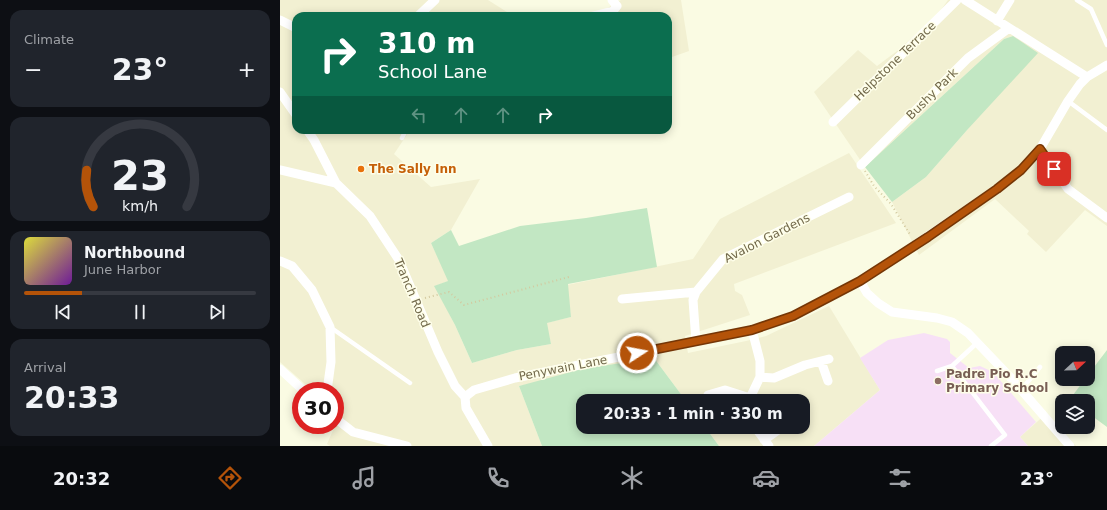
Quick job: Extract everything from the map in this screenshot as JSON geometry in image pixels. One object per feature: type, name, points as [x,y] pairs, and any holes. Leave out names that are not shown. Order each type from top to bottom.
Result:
[{"type":"street","points":[[422,12],[435,0]]},
{"type":"street","points":[[609,12],[613,11],[616,6],[612,0]]},
{"type":"street","name":"Helpstone Terrace","points":[[833,122],[957,0]]},
{"type":"street","points":[[965,0],[1087,77],[1107,65]]},
{"type":"street","points":[[997,20],[1010,0]]},
{"type":"street","points":[[280,20],[292,26]]},
{"type":"street","name":"Bushy Park","points":[[861,166],[968,58],[1009,28]]},
{"type":"street","name":"Penywain Lane","points":[[465,397],[474,390],[515,378],[752,330],[793,316],[860,281],[916,245],[997,189],[1021,170],[1040,149],[1068,101],[1087,77]]},
{"type":"street","points":[[280,92],[292,109]]},
{"type":"street","name":"Tranch Road","points":[[310,134],[336,183],[370,216],[399,260],[438,352],[455,386],[465,397],[466,408],[488,446]]},
{"type":"street","points":[[1040,149],[1068,189],[1107,218]]},
{"type":"street","points":[[280,170],[336,183]]},
{"type":"street","name":"Avalon Gardens","points":[[696,292],[723,258],[849,197]]},
{"type":"street","points":[[280,261],[292,266],[312,290],[330,327],[331,362],[328,382]]},
{"type":"street","points":[[860,281],[867,293],[878,303],[892,312],[937,318],[952,322],[968,333],[978,342],[1070,446]]},
{"type":"street","points":[[622,299],[696,292],[693,300],[696,342]]},
{"type":"street","points":[[752,330],[760,362],[760,376],[752,394]]},
{"type":"street","points":[[760,376],[774,378],[805,365],[825,360],[828,380]]},
{"type":"street","points":[[280,369],[294,382]]},
{"type":"street","points":[[711,394],[725,390],[735,394]]},
{"type":"street","points":[[344,425],[353,432],[407,446]]},
{"type":"street","points":[[760,434],[766,443],[774,434]]},
{"type":"lane","points":[[1077,0],[1091,10],[1107,45]]},
{"type":"lane","points":[[1068,101],[1107,130]]},
{"type":"lane","points":[[402,138],[404,134]]},
{"type":"lane","points":[[330,327],[410,383]]},
{"type":"lane","points":[[937,372],[952,366],[978,342]]},
{"type":"lane","points":[[952,366],[1005,435],[991,446]]},
{"type":"lane","points":[[1021,390],[1040,367]]},
{"type":"path","points":[[861,166],[874,186],[891,204],[916,245]]},
{"type":"path","points":[[417,301],[449,292],[464,305],[569,277]]},
{"type":"shaded area","points":[[280,0],[488,0],[507,12],[292,12],[292,134],[407,134],[394,154],[431,187],[480,179],[451,230],[431,243],[449,281],[435,286],[472,363],[517,350],[551,344],[546,323],[571,317],[567,285],[693,259],[720,219],[849,153],[896,223],[734,284],[735,291],[742,295],[750,315],[685,336],[688,353],[746,341],[766,336],[829,306],[880,390],[814,446],[719,446],[710,434],[810,434],[810,394],[681,394],[654,358],[519,386],[542,446],[330,446],[327,444],[331,434],[344,434],[344,382],[303,382],[280,362]]},
{"type":"shaded area","points":[[621,0],[681,0],[689,51],[672,57],[672,12],[596,12],[604,10]]},
{"type":"shaded area","points":[[948,0],[1107,0],[1107,226],[1085,210],[1046,252],[1027,234],[1029,231],[995,199],[919,255],[892,202],[926,177],[968,129],[1013,36],[1004,39],[865,167],[814,92],[858,50],[877,66],[921,30],[938,14]]},
{"type":"shaded area","name":"Padre Pio R.C Primary School","points":[[924,333],[947,339],[950,342],[950,353],[969,368],[980,366],[993,372],[1036,422],[1020,437],[1028,446],[814,446],[880,390],[860,358],[888,340]]},
{"type":"shaded area","points":[[1047,413],[1055,422],[1055,434],[1065,434],[1076,446],[1028,446],[1020,437]]},
{"type":"green space","points":[[1013,36],[1038,53],[926,177],[892,202],[865,167],[1004,39]]},
{"type":"green space","points":[[647,208],[657,267],[568,284],[571,317],[547,323],[551,344],[517,350],[472,363],[455,325],[434,286],[448,281],[431,243],[451,230],[459,246],[520,226],[586,218]]},
{"type":"green space","points":[[1107,350],[1107,427],[1095,418],[1095,394],[1074,394],[1080,386],[1095,386],[1095,366]]},
{"type":"green space","points":[[654,358],[681,394],[576,394],[576,434],[710,434],[719,446],[542,446],[519,386],[582,369]]},
{"type":"place","name":"The Sally Inn","points":[[361,169]]},
{"type":"place","name":"Padre Pio R.C Primary School","points":[[938,381]]},
{"type":"route","points":[[637,353],[752,330],[793,316],[860,281],[928,237],[997,189],[1021,170],[1040,149],[1054,169]]}]
